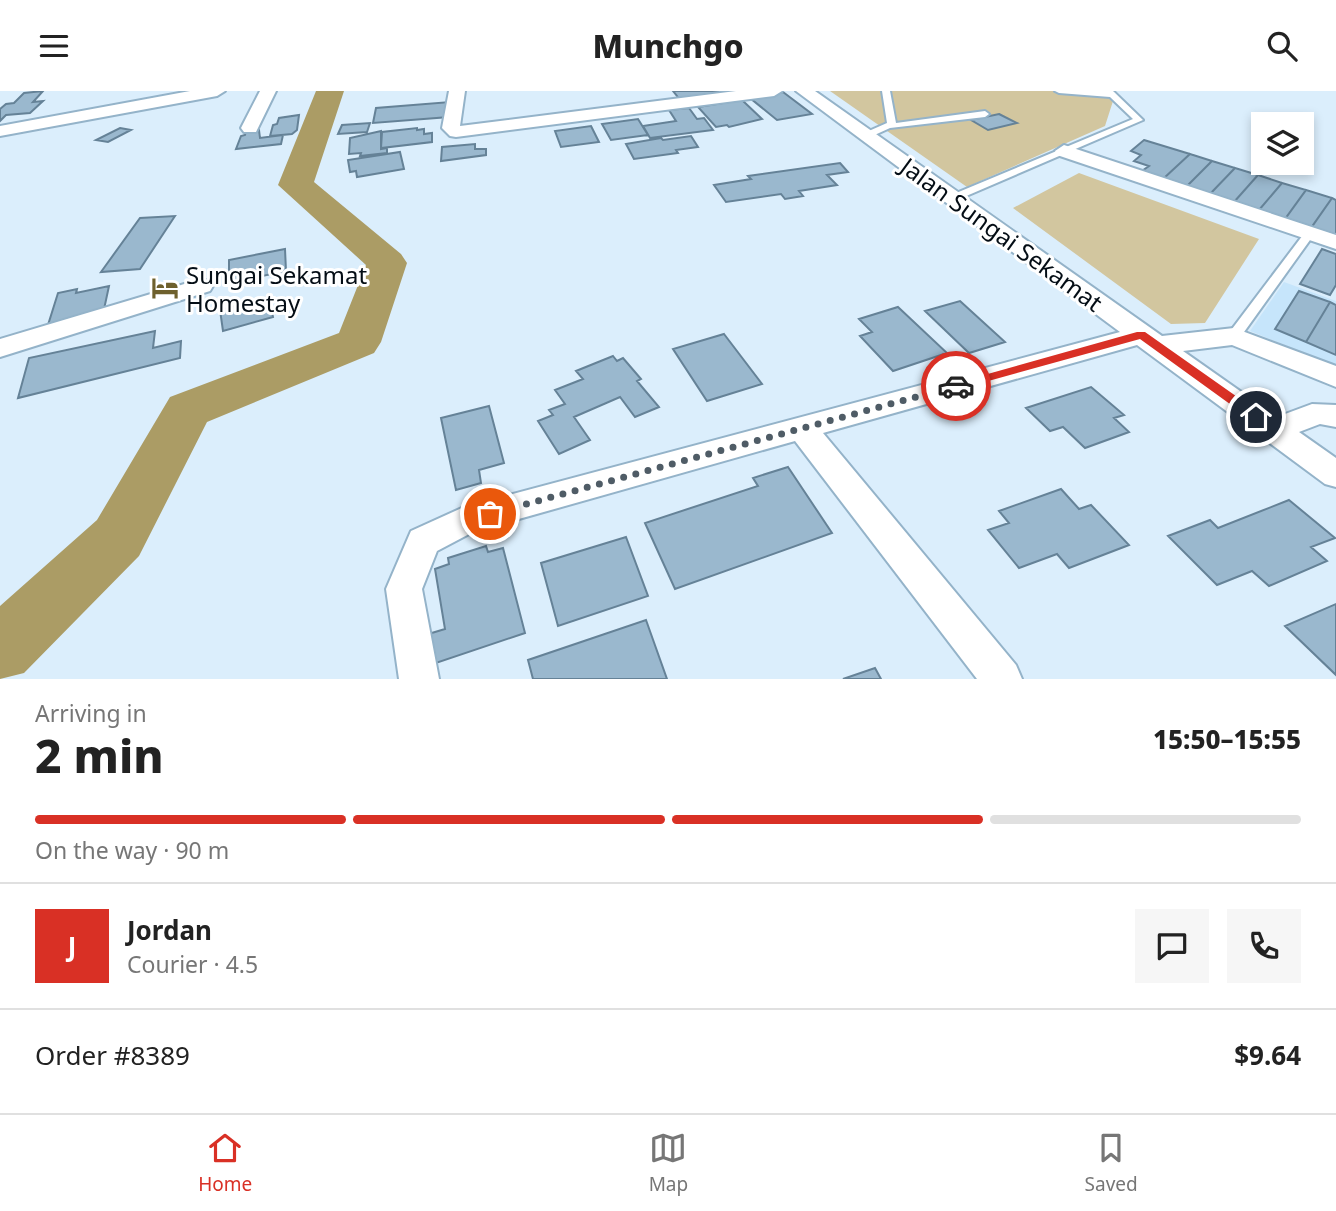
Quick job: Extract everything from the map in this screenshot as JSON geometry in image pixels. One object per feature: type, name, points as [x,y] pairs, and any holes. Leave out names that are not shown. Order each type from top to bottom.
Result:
[{"type":"street","points":[[0,131],[218,91]]},
{"type":"street","points":[[250,128],[268,91]]},
{"type":"street","points":[[457,91],[452,128],[456,132],[774,91]]},
{"type":"street","name":"Jalan Sungai Sekamat","points":[[804,91],[1336,475]]},
{"type":"street","points":[[1065,151],[1336,242]]},
{"type":"street","points":[[0,348],[201,286]]},
{"type":"street","points":[[419,679],[404,589],[423,541],[464,521],[802,429],[1149,340],[1234,336],[1336,377]]},
{"type":"street","points":[[1275,431],[1308,415],[1336,416]]},
{"type":"street","points":[[802,429],[1002,679]]},
{"type":"lane","points":[[886,91],[891,126]]},
{"type":"lane","points":[[953,198],[1139,120],[1110,93],[1059,91]]},
{"type":"lane","points":[[865,136],[891,126],[985,114]]},
{"type":"lane","points":[[1234,336],[1310,233]]},
{"type":"shaded area","points":[[830,91],[1106,91],[1113,101],[1105,126],[967,187]]},
{"type":"shaded area","points":[[1079,173],[1259,239],[1205,323],[1171,324],[1013,208]]},
{"type":"shaded area","points":[[1284,282],[1336,301],[1336,366],[1250,331]]},
{"type":"building","points":[[43,91],[33,102],[43,101],[30,113],[6,115],[0,121],[0,109],[6,104],[14,103],[24,93]]},
{"type":"building","points":[[673,91],[718,91],[722,96],[681,101]]},
{"type":"building","points":[[783,92],[812,114],[777,120],[750,98]]},
{"type":"building","points":[[742,100],[762,119],[729,127],[716,127],[698,107]]},
{"type":"building","points":[[450,102],[449,117],[373,123],[376,108]]},
{"type":"building","points":[[689,108],[697,119],[704,118],[713,130],[650,138],[643,126],[676,121],[669,110]]},
{"type":"building","points":[[999,114],[1017,123],[988,130],[971,120]]},
{"type":"building","points":[[299,115],[297,130],[292,134],[270,136],[273,125],[277,124],[279,118]]},
{"type":"building","points":[[638,119],[648,135],[611,140],[602,124]]},
{"type":"building","points":[[370,123],[367,132],[338,134],[342,125]]},
{"type":"building","points":[[591,126],[599,142],[561,147],[555,131]]},
{"type":"building","points":[[120,128],[131,130],[108,142],[96,140]]},
{"type":"building","points":[[424,129],[424,134],[432,133],[432,142],[381,148],[382,132]]},
{"type":"building","points":[[259,130],[260,138],[283,135],[281,144],[236,149],[246,131]]},
{"type":"building","points":[[381,131],[381,149],[387,148],[387,153],[360,156],[361,153],[349,154],[350,138]]},
{"type":"building","points":[[691,136],[698,147],[676,150],[678,153],[634,159],[626,144],[661,138],[663,140]]},
{"type":"building","points":[[1144,140],[1190,154],[1164,178],[1142,171],[1149,166],[1134,161],[1141,155],[1131,151]]},
{"type":"building","points":[[475,144],[475,149],[486,149],[486,155],[441,161],[442,147]]},
{"type":"building","points":[[400,152],[404,169],[357,177],[356,171],[350,172],[348,160]]},
{"type":"building","points":[[1190,154],[1212,161],[1187,186],[1164,178]]},
{"type":"building","points":[[1212,161],[1235,168],[1210,194],[1187,186]]},
{"type":"building","points":[[840,163],[848,172],[827,175],[837,185],[799,191],[803,196],[785,199],[781,194],[726,202],[714,185],[751,179],[748,176]]},
{"type":"building","points":[[1235,168],[1258,175],[1234,202],[1210,194]]},
{"type":"building","points":[[1258,175],[1282,183],[1259,210],[1234,202]]},
{"type":"building","points":[[1282,183],[1306,190],[1285,219],[1259,210]]},
{"type":"building","points":[[1306,190],[1332,198],[1311,228],[1285,219]]},
{"type":"building","points":[[1332,198],[1336,200],[1336,236],[1311,228]]},
{"type":"building","points":[[175,216],[140,269],[101,272],[140,218]]},
{"type":"building","points":[[285,249],[286,271],[229,283],[229,260]]},
{"type":"building","points":[[1322,249],[1336,254],[1336,285],[1330,295],[1300,284]]},
{"type":"building","points":[[109,286],[103,314],[48,325],[58,293],[77,289],[76,293]]},
{"type":"building","points":[[1299,291],[1330,302],[1306,342],[1275,329]]},
{"type":"building","points":[[269,297],[273,317],[223,331],[220,310]]},
{"type":"building","points":[[960,301],[1005,342],[969,353],[925,311]]},
{"type":"building","points":[[1330,302],[1336,305],[1336,355],[1306,342]]},
{"type":"building","points":[[898,307],[947,353],[893,371],[860,336],[872,332],[859,319]]},
{"type":"building","points":[[155,331],[153,348],[181,341],[180,358],[18,398],[29,358]]},
{"type":"building","points":[[724,334],[762,384],[707,401],[673,349]]},
{"type":"building","points":[[613,356],[617,361],[623,358],[641,379],[637,381],[659,407],[635,417],[620,397],[574,417],[590,440],[559,454],[538,421],[553,415],[549,410],[565,404],[555,390],[583,379],[576,371]]},
{"type":"building","points":[[1091,387],[1124,415],[1114,418],[1129,432],[1085,448],[1063,427],[1050,431],[1026,408]]},
{"type":"building","points":[[489,406],[504,463],[479,470],[481,483],[456,490],[441,418]]},
{"type":"building","points":[[788,467],[832,533],[675,589],[645,523],[758,486],[753,478]]},
{"type":"building","points":[[1061,489],[1079,509],[1091,505],[1129,545],[1069,568],[1057,554],[1019,568],[988,530],[1009,523],[999,511]]},
{"type":"building","points":[[1289,500],[1335,538],[1311,547],[1327,561],[1269,586],[1252,571],[1217,585],[1168,536],[1210,520],[1218,528]]},
{"type":"building","points":[[626,537],[648,596],[558,626],[541,563]]},
{"type":"building","points":[[486,546],[488,552],[503,548],[525,633],[430,665],[425,635],[445,629],[435,569],[449,564],[448,558]]},
{"type":"building","points":[[1336,604],[1336,675],[1285,626]]},
{"type":"building","points":[[646,620],[667,679],[533,679],[528,660]]},
{"type":"building","points":[[875,668],[881,679],[843,679]]},
{"type":"waterway","points":[[0,650],[118,538],[188,410],[358,342],[387,263],[296,185],[330,91]]},
{"type":"way so far","points":[[490,514],[956,386]]},
{"type":"place","name":"Sungai Sekamat Homestay","points":[[165,288]]},
{"type":"route","points":[[956,386],[1141,335],[1256,417]]}]
